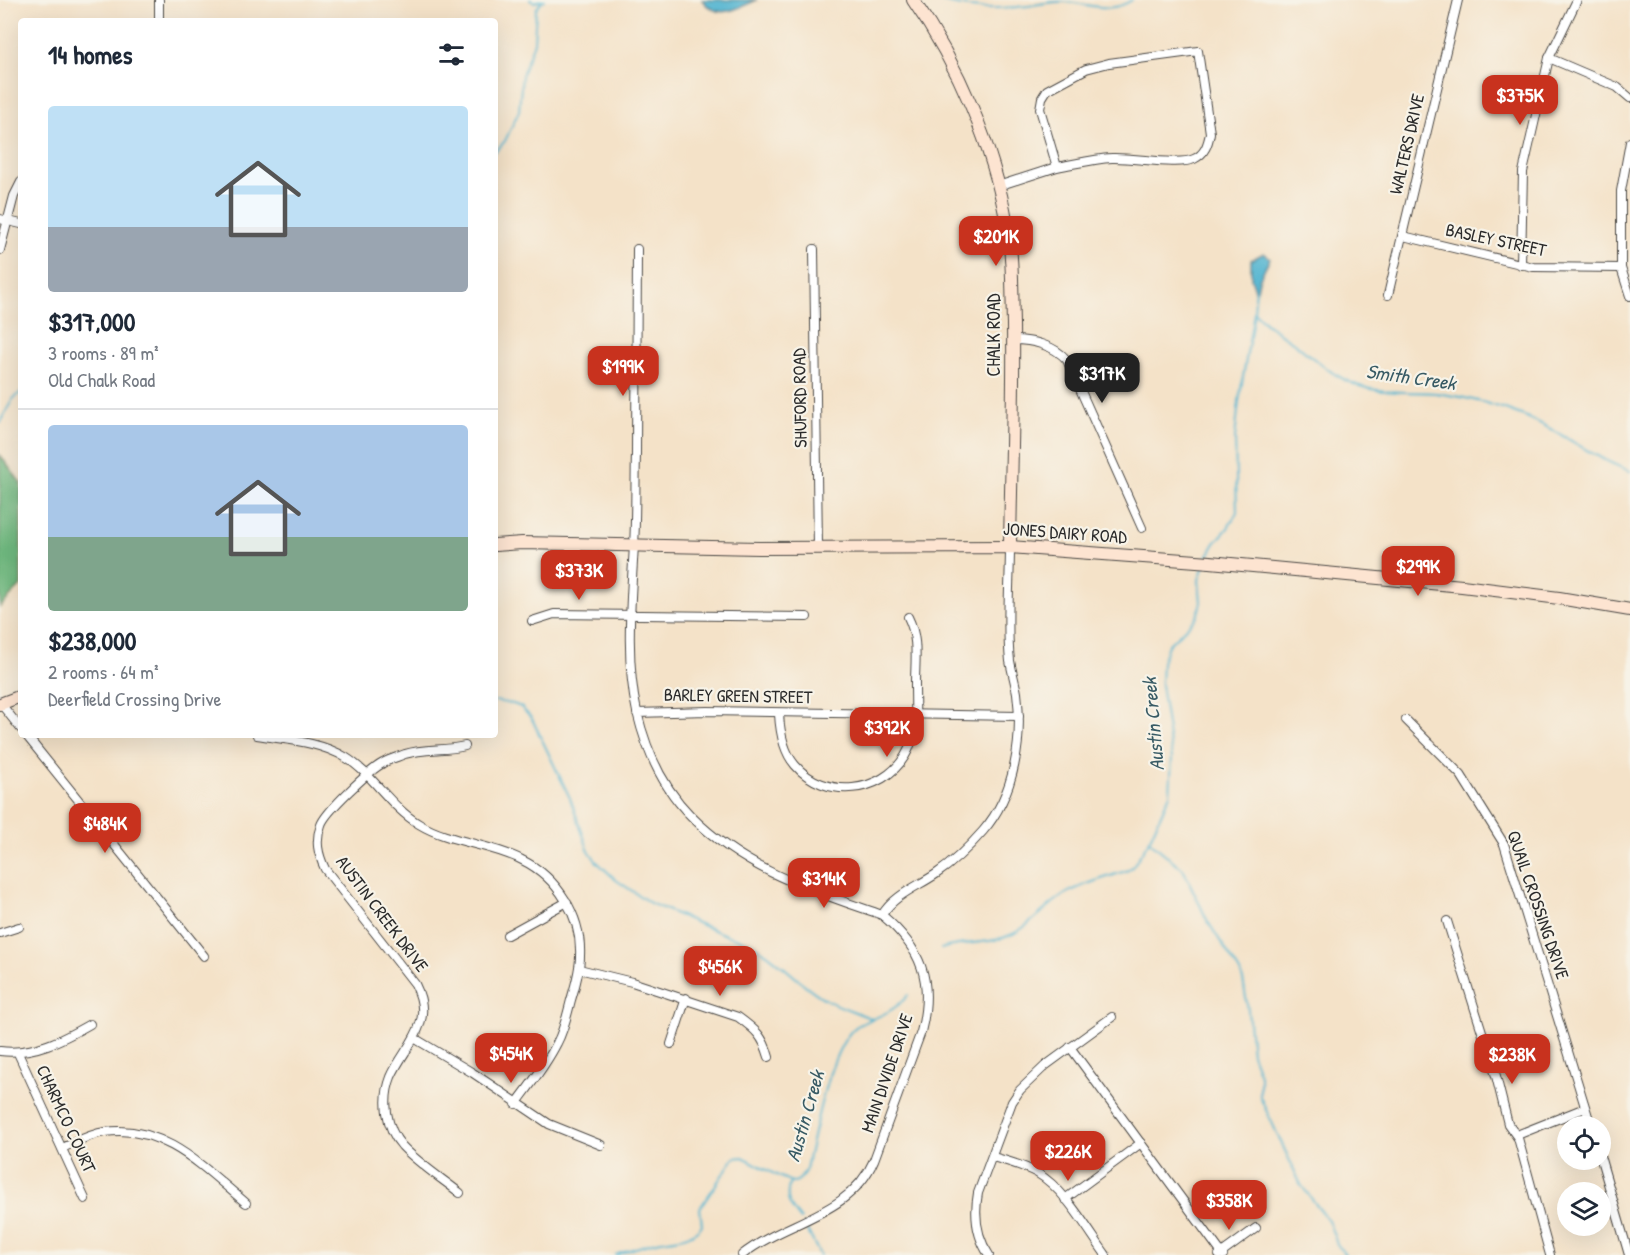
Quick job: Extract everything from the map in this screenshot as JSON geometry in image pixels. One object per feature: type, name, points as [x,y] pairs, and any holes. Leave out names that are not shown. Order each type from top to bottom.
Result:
[{"type":"street","points":[[159,0],[159,18]]},
{"type":"street","name":"CHALK ROAD","points":[[913,0],[943,46],[966,93],[998,186],[1010,248],[1013,340],[1010,547]]},
{"type":"street","name":"WALTERS DRIVE","points":[[1388,295],[1458,0]]},
{"type":"street","points":[[1521,265],[1523,172],[1549,58],[1577,0]]},
{"type":"street","points":[[998,186],[1057,167],[1111,158],[1182,161],[1200,156],[1208,146],[1210,133],[1198,51],[1109,63],[1086,69],[1047,90],[1042,98],[1040,109],[1057,167]]},
{"type":"street","points":[[1549,58],[1617,87],[1630,98]]},
{"type":"street","points":[[1630,142],[1621,191],[1621,268],[1630,296]]},
{"type":"street","points":[[0,250],[4,220],[18,188]]},
{"type":"street","name":"BASLEY STREET","points":[[1403,236],[1533,267],[1621,268]]},
{"type":"street","name":"MAIN DIVIDE DRIVE","points":[[637,249],[631,666],[637,713],[647,748],[663,780],[689,814],[710,834],[744,858],[782,879],[882,915],[907,938],[922,969],[926,987],[926,1011],[918,1042],[874,1160],[854,1191],[818,1214],[771,1235],[742,1255]]},
{"type":"street","name":"SHUFORD ROAD","points":[[814,249],[818,547]]},
{"type":"street","points":[[1013,340],[1048,346],[1060,351],[1067,360],[1142,528]]},
{"type":"street","name":"JONES DAIRY ROAD","points":[[498,545],[522,543],[1010,547],[1205,561],[1473,587],[1630,610]]},
{"type":"street","points":[[882,915],[887,907],[901,895],[937,874],[957,858],[985,829],[1001,801],[1014,768],[1019,743],[1019,716],[1017,692],[1010,661],[1010,547]]},
{"type":"street","points":[[532,621],[554,614],[807,617]]},
{"type":"street","points":[[778,714],[786,752],[795,765],[815,781],[845,789],[861,787],[886,777],[906,755],[912,741],[915,715],[916,632],[909,617]]},
{"type":"street","points":[[18,697],[1,704],[18,725]]},
{"type":"street","name":"BARLEY GREEN STREET","points":[[637,713],[707,711],[778,714],[1019,716]]},
{"type":"street","name":"QUAIL CROSSING DRIVE","points":[[1407,720],[1461,775],[1504,844],[1588,1116]]},
{"type":"street","points":[[28,738],[204,957]]},
{"type":"street","points":[[276,738],[309,743],[332,750],[346,758],[366,775],[387,798],[418,824],[446,837],[522,860],[547,877],[567,902],[578,932],[579,969],[558,1042],[540,1072],[516,1104]]},
{"type":"street","name":"AUSTIN CREEK DRIVE","points":[[460,1193],[402,1146],[390,1129],[386,1096],[391,1077],[421,1022],[423,1010],[421,995],[415,984],[325,869],[317,847],[321,822],[366,775],[383,763],[417,751],[447,750],[465,746]]},
{"type":"street","points":[[507,935],[567,902]]},
{"type":"street","points":[[1448,921],[1496,1076],[1508,1124],[1517,1135],[1550,1255]]},
{"type":"street","points":[[0,933],[19,927]]},
{"type":"street","points":[[579,969],[686,998],[738,1017],[764,1040],[768,1057]]},
{"type":"street","points":[[671,1044],[686,998]]},
{"type":"street","points":[[989,1255],[979,1235],[975,1213],[978,1193],[1012,1102],[1030,1077],[1112,1017]]},
{"type":"street","points":[[0,1052],[18,1053],[42,1047],[64,1039],[90,1024]]},
{"type":"street","points":[[414,1038],[473,1073],[549,1124],[601,1144]]},
{"type":"street","points":[[1070,1047],[1221,1254],[1256,1228]]},
{"type":"street","name":"CHARMCO COURT","points":[[18,1053],[85,1199]]},
{"type":"street","points":[[1517,1135],[1585,1108]]},
{"type":"street","points":[[62,1149],[84,1138],[105,1132],[129,1131],[151,1135],[166,1140],[188,1155],[246,1203]]},
{"type":"street","points":[[1065,1199],[1141,1143]]},
{"type":"street","points":[[993,1157],[1024,1166],[1048,1180],[1065,1199],[1106,1255]]},
{"type":"street","points":[[1604,1170],[1629,1255]]},
{"type":"green space","points":[[0,455],[18,479],[18,589],[0,607]]},
{"type":"water","points":[[702,0],[757,0],[721,12],[714,10]]},
{"type":"water","points":[[1264,253],[1270,258],[1259,280],[1257,290],[1255,290],[1251,278],[1251,260]]},
{"type":"waterway","points":[[530,0],[534,2],[545,0]]},
{"type":"waterway","points":[[936,0],[959,6],[994,8],[1060,2],[1115,7],[1132,0]]},
{"type":"waterway","points":[[498,149],[505,141],[519,111],[522,75],[534,42],[536,9],[542,1]]},
{"type":"waterway","name":"Austin Creek","points":[[1207,557],[1237,512],[1235,438],[1256,288]]},
{"type":"waterway","name":"Smith Creek","points":[[1254,312],[1328,370],[1347,381],[1384,391],[1427,392],[1503,408],[1538,422],[1616,466],[1630,471]]},
{"type":"waterway","points":[[0,422],[18,395]]},
{"type":"waterway","name":"Austin Creek","points":[[941,949],[995,940],[1013,934],[1026,926],[1057,899],[1071,891],[1128,870],[1133,866],[1149,841],[1170,794],[1172,758],[1161,685],[1162,662],[1168,645],[1197,617],[1201,602],[1199,580],[1204,565]]},
{"type":"waterway","points":[[498,702],[521,707],[532,719],[570,798],[588,849],[596,861],[616,880],[650,903],[756,947],[825,999],[872,1019]]},
{"type":"waterway","points":[[1149,841],[1183,869],[1208,922],[1240,972],[1248,1010],[1252,1054],[1260,1075],[1260,1097],[1301,1185],[1328,1220],[1337,1244],[1345,1255]]},
{"type":"waterway","name":"Austin Creek","points":[[615,1255],[652,1243],[686,1236],[697,1230],[702,1225],[700,1208],[734,1158],[743,1157],[790,1181],[800,1179],[806,1169],[824,1092],[838,1052],[847,1036],[858,1025],[888,1012],[908,995]]},
{"type":"waterway","points":[[790,1182],[789,1202],[801,1220]]},
{"type":"waterway","points":[[804,1224],[820,1255]]}]
